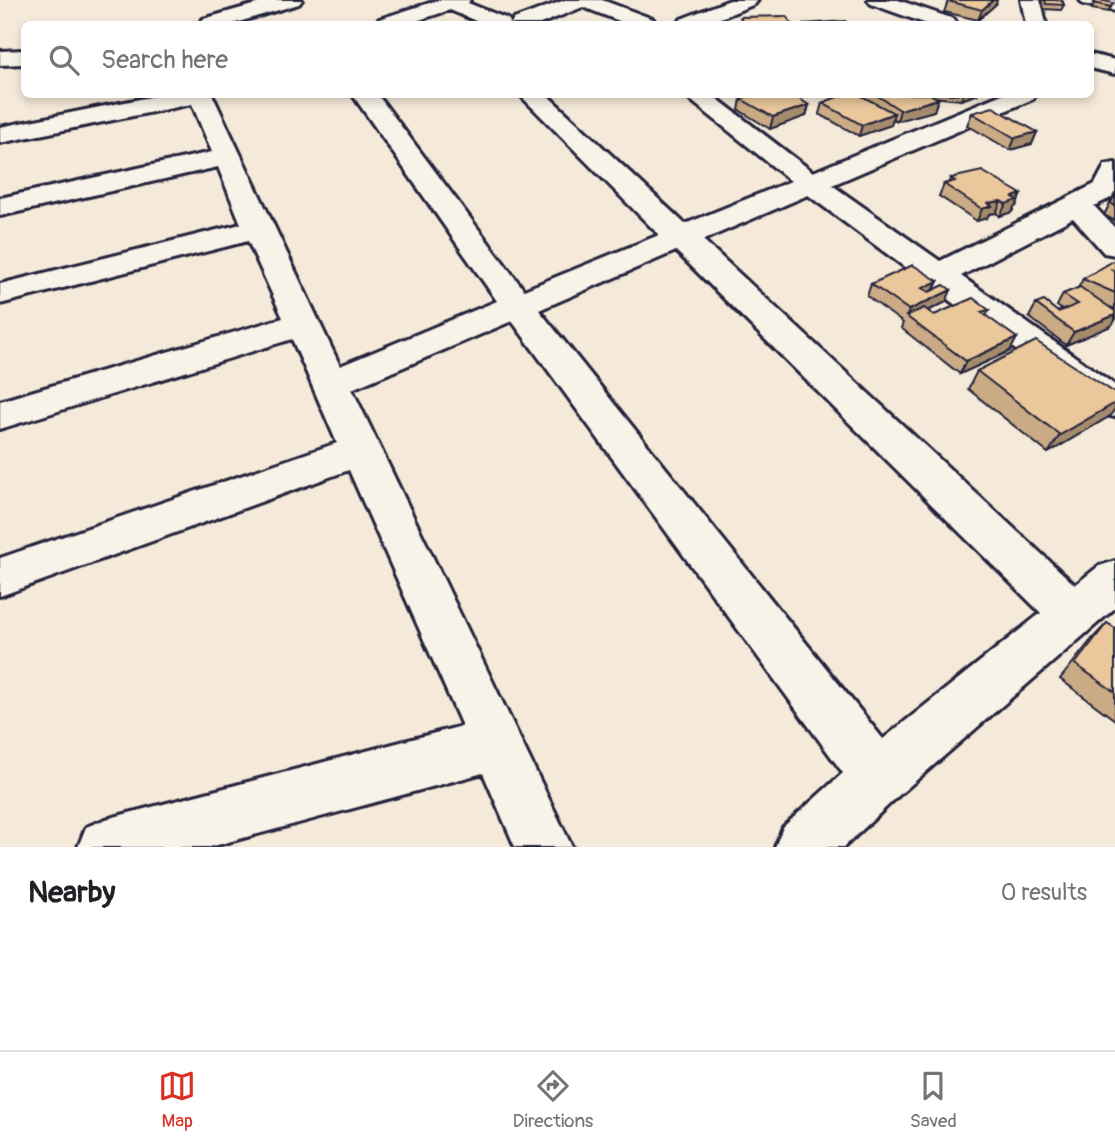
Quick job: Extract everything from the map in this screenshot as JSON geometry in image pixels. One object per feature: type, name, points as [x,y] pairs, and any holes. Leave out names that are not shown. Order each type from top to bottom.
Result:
[{"type":"street","points":[[222,21],[292,0]]},
{"type":"street","points":[[530,21],[583,0],[637,21]]},
{"type":"street","points":[[696,21],[748,0]]},
{"type":"street","points":[[878,0],[938,21]]},
{"type":"street","points":[[1031,0],[1034,21]]},
{"type":"street","points":[[1090,0],[1115,5]]},
{"type":"street","points":[[396,21],[456,1],[494,21]]},
{"type":"street","points":[[267,8],[287,21]]},
{"type":"street","points":[[0,58],[21,57]]},
{"type":"street","points":[[1094,62],[1115,67]]},
{"type":"street","points":[[0,135],[185,98]]},
{"type":"street","points":[[201,98],[258,229],[544,847]]},
{"type":"street","points":[[367,98],[519,306],[879,777]]},
{"type":"street","points":[[535,98],[1074,614]]},
{"type":"street","points":[[706,102],[747,98]]},
{"type":"street","points":[[330,383],[1015,98]]},
{"type":"street","points":[[706,102],[812,184],[1115,404]]},
{"type":"street","points":[[0,206],[226,157]]},
{"type":"street","points":[[938,275],[1112,184]]},
{"type":"street","points":[[1076,204],[1115,246]]},
{"type":"street","points":[[0,294],[258,229]]},
{"type":"street","points":[[0,415],[303,324]]},
{"type":"street","points":[[0,578],[361,450]]},
{"type":"street","points":[[803,847],[879,777],[1115,580]]},
{"type":"street","points":[[106,847],[497,743]]},
{"type":"building","points":[[949,0],[993,0],[982,10]]},
{"type":"building","points":[[1045,0],[1062,0],[1064,5],[1046,4]]},
{"type":"building","points":[[1096,0],[1113,3],[1111,7],[1094,3]]},
{"type":"building","points":[[786,16],[790,21],[742,21],[740,17]]},
{"type":"building","points":[[798,98],[809,105],[773,117],[741,99]]},
{"type":"building","points":[[835,98],[866,98],[894,113],[862,125],[822,103]]},
{"type":"building","points":[[881,98],[938,99],[900,110]]},
{"type":"building","points":[[993,107],[1037,132],[1015,138],[972,113]]},
{"type":"building","points":[[982,171],[1021,194],[1013,197],[1017,200],[1006,204],[1001,201],[988,203],[992,206],[982,209],[944,184],[955,181],[951,178]]},
{"type":"building","points":[[1115,260],[1115,271],[1110,269],[1115,272],[1115,293],[1083,279]]},
{"type":"building","points":[[913,265],[938,281],[922,288],[929,292],[944,285],[951,290],[909,310],[871,284]]},
{"type":"building","points":[[1080,287],[1115,311],[1115,315],[1074,332],[1036,304],[1044,301],[1058,312],[1078,304],[1063,294]]},
{"type":"building","points":[[973,298],[989,310],[981,312],[1017,338],[966,361],[906,316],[924,308],[934,315]]},
{"type":"building","points":[[1036,341],[1115,393],[1115,403],[1060,435],[977,371]]},
{"type":"building","points":[[1107,623],[1115,628],[1115,692],[1075,664]]}]
